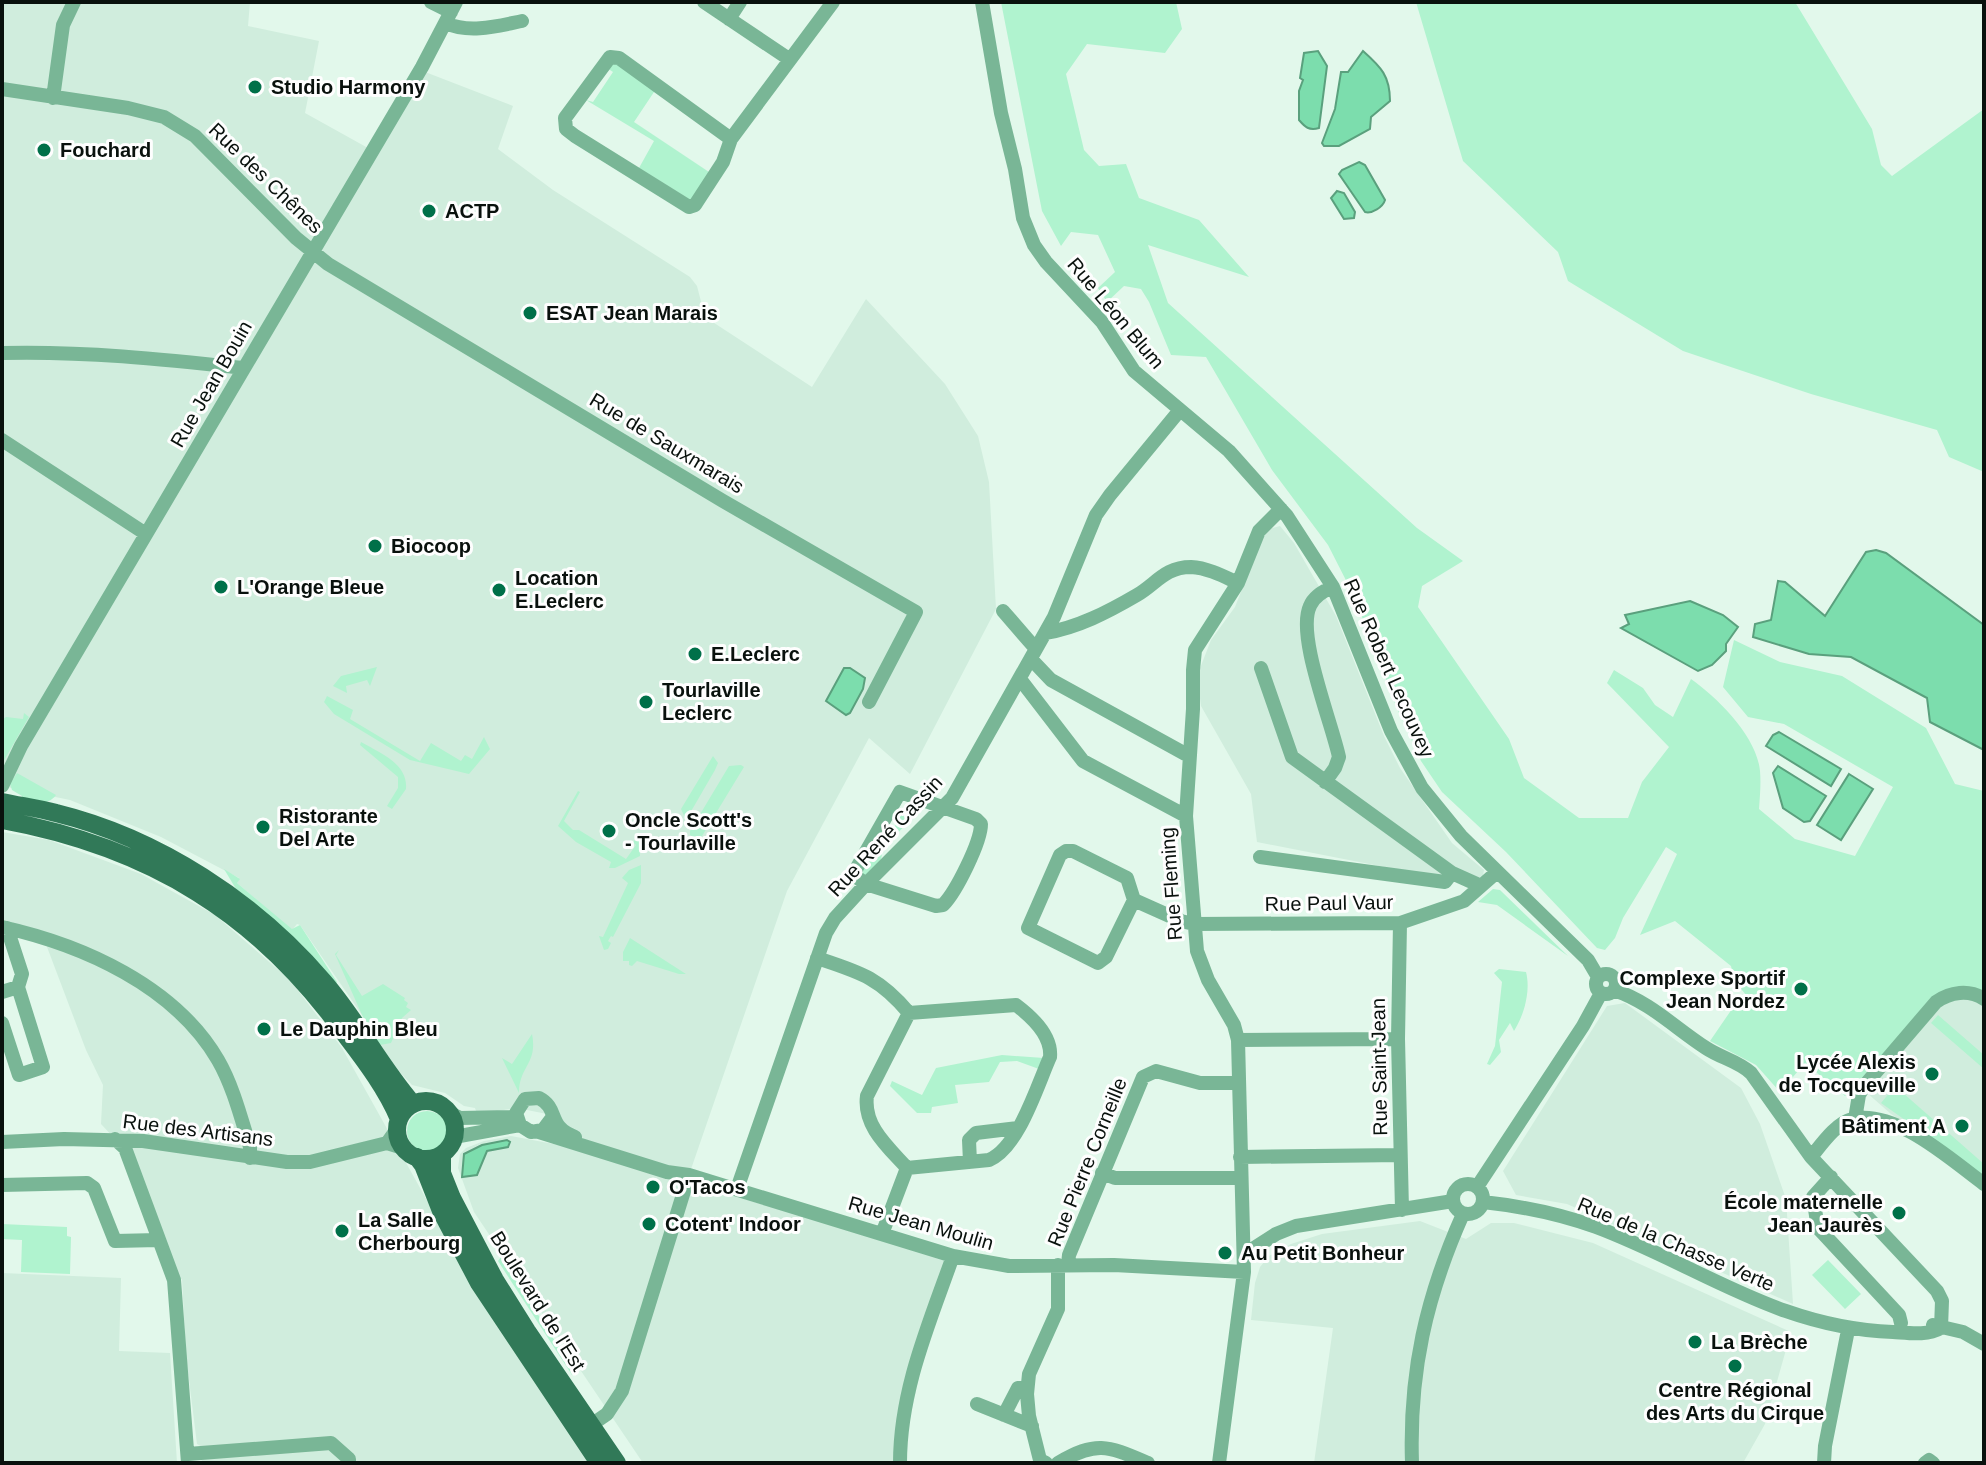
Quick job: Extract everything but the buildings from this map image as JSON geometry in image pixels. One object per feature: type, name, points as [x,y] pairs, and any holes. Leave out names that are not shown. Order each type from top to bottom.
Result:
[{"type":"main road","points":[[2,802],[57,813],[108,830],[187,868],[228,895],[289,945],[324,981],[413,1104]]},
{"type":"main road","name":"Boulevard de l'Est","points":[[2,820],[57,830],[143,862],[223,909],[286,962],[333,1016],[367,1064],[401,1139],[423,1165],[441,1211],[479,1283],[599,1463]]},
{"type":"main road","points":[[432,1102],[448,1112],[452,1119],[454,1137],[442,1154],[434,1158],[401,1139],[413,1104],[432,1102]]},
{"type":"main road","name":"Boulevard de l'Est","points":[[442,1154],[442,1173],[466,1228],[527,1331],[599,1419],[617,1463]]},
{"type":"street","points":[[53,98],[63,25],[74,2]]},
{"type":"street","points":[[431,2],[451,12],[453,27],[477,28],[522,21]]},
{"type":"street","points":[[704,2],[789,59]]},
{"type":"street","points":[[729,19],[740,2]]},
{"type":"street","points":[[731,139],[619,58],[610,57],[565,118],[566,129],[575,136],[689,207],[695,205],[723,162],[731,139],[833,2]]},
{"type":"street","name":"Rue Léon Blum","points":[[982,2],[1001,113],[1029,236],[1046,262],[1102,322],[1134,371],[1229,451],[1281,509]]},
{"type":"street","name":"Rue Jean Bouin","points":[[2,786],[21,746],[451,12]]},
{"type":"street","name":"Rue des Chênes","points":[[2,89],[128,108],[164,117],[195,136],[312,252]]},
{"type":"street","name":"Rue de Sauxmarais","points":[[312,252],[723,501],[916,612],[869,702]]},
{"type":"street","points":[[2,353],[97,353],[243,368]]},
{"type":"street","name":"Rue René Cassin","points":[[737,1189],[817,958],[835,918],[943,808],[967,775],[1045,633],[1096,515],[1180,410]]},
{"type":"street","points":[[2,440],[146,534]]},
{"type":"street","name":"Rue Fleming","points":[[1219,1463],[1244,1272],[1251,1251],[1241,1178],[1238,1040],[1234,1025],[1200,962],[1194,924],[1186,816],[1195,650],[1238,583],[1259,531],[1281,509]]},
{"type":"street","name":"Rue Robert Lecouvey","points":[[1281,509],[1333,587],[1391,731],[1411,771],[1438,810],[1588,960],[1598,977],[1608,973],[1614,977],[1617,983],[1608,991]]},
{"type":"street","points":[[1045,633],[1069,629],[1141,593],[1157,578],[1189,567],[1210,570],[1238,583]]},
{"type":"street","points":[[1325,782],[1339,757],[1311,656],[1307,616],[1316,597],[1333,587]]},
{"type":"street","points":[[1003,611],[1034,654],[1044,675],[1189,756]]},
{"type":"street","points":[[1261,668],[1292,757],[1452,873],[1481,886]]},
{"type":"street","points":[[1032,693],[1044,675]]},
{"type":"street","points":[[1020,679],[1083,761],[1186,816]]},
{"type":"street","points":[[900,792],[943,808],[976,819],[981,824],[981,832],[967,863],[943,905],[936,906],[857,879],[855,871],[900,792]]},
{"type":"street","points":[[1134,900],[1106,957],[1098,963],[1028,928],[1060,855],[1066,851],[1073,851],[1127,878],[1134,900],[1194,924]]},
{"type":"street","points":[[1260,857],[1445,882],[1452,873]]},
{"type":"street","name":"Rue Paul Vaur","points":[[1194,924],[1400,923],[1464,901],[1497,872]]},
{"type":"street","name":"Rue Saint-Jean","points":[[1400,923],[1398,1039],[1402,1210]]},
{"type":"street","points":[[2,1023],[19,1075],[43,1067],[18,987],[22,974],[4,928]]},
{"type":"street","points":[[4,928],[44,939],[101,961],[140,983],[184,1014],[220,1062],[250,1147],[250,1158]]},
{"type":"street","points":[[817,958],[879,982],[909,1013]]},
{"type":"street","points":[[2,992],[18,987]]},
{"type":"street","points":[[1480,1194],[1463,1185],[1455,1191],[1453,1201],[1456,1209],[1463,1214],[1476,1212],[1480,1194],[1583,1026],[1608,991],[1651,1008],[1707,1049],[1745,1068],[1759,1082],[1811,1157],[1937,1291],[1942,1301],[1941,1328],[1963,1332],[1984,1344]]},
{"type":"street","points":[[1855,1119],[1859,1095],[1864,1086],[1936,1002],[1946,994],[1964,993],[1984,999]]},
{"type":"street","points":[[907,1168],[989,1160],[998,1156],[1006,1149],[1018,1128],[1050,1057],[1051,1048],[1043,1032],[1016,1005],[909,1013]]},
{"type":"street","points":[[907,1168],[873,1127],[866,1105],[867,1096],[909,1013]]},
{"type":"street","points":[[1238,1040],[1398,1039]]},
{"type":"street","name":"Rue Pierre Corneille","points":[[1027,1387],[1029,1374],[1058,1309],[1063,1265],[1143,1077],[1156,1071],[1200,1083],[1238,1083]]},
{"type":"street","name":"Rue Jean Moulin","points":[[518,1121],[521,1102],[534,1097],[549,1104],[552,1118],[565,1133],[675,1167],[688,1180]]},
{"type":"street","name":"Rue Jean Moulin","points":[[448,1112],[460,1118],[518,1121],[527,1131],[539,1132],[688,1180],[737,1189],[953,1256],[999,1265],[1244,1272]]},
{"type":"street","points":[[539,1132],[548,1126],[552,1118]]},
{"type":"street","points":[[1811,1157],[1844,1122],[1875,1119],[1909,1131],[1984,1184]]},
{"type":"street","name":"Rue Jean Moulin","points":[[454,1137],[518,1121]]},
{"type":"street","points":[[970,1162],[969,1140],[976,1133],[1018,1128]]},
{"type":"street","points":[[115,1139],[125,1148],[174,1280],[188,1459],[331,1443],[349,1459],[349,1463]]},
{"type":"street","name":"Rue des Artisans","points":[[2,1142],[115,1139],[250,1158],[310,1162],[401,1139]]},
{"type":"street","points":[[1240,1157],[1400,1155]]},
{"type":"street","points":[[882,1234],[907,1168]]},
{"type":"street","points":[[1102,1173],[1115,1178],[1241,1178]]},
{"type":"street","points":[[1831,1177],[1813,1197],[1818,1228],[1899,1315],[1901,1323]]},
{"type":"street","points":[[599,1419],[622,1391],[688,1180]]},
{"type":"street","points":[[2,1185],[87,1183],[94,1188],[115,1241],[158,1240]]},
{"type":"street","name":"Rue de la Chasse Verte","points":[[1480,1194],[1592,1226],[1759,1302],[1848,1330],[1925,1333],[1941,1328]]},
{"type":"street","points":[[1251,1251],[1276,1234],[1296,1226],[1453,1201]]},
{"type":"street","points":[[1412,1463],[1413,1399],[1418,1352],[1442,1265],[1463,1214]]},
{"type":"street","points":[[900,1463],[900,1432],[907,1390],[953,1256]]},
{"type":"street","name":"Rue de la Chasse Verte","points":[[1806,1317],[1937,1325],[1941,1328]]},
{"type":"street","points":[[1824,1463],[1848,1330]]},
{"type":"street","points":[[1004,1415],[1013,1394],[1018,1388],[1027,1387],[1040,1460],[1046,1463]]},
{"type":"street","points":[[977,1404],[1032,1426]]},
{"type":"street","points":[[1058,1463],[1082,1449],[1092,1448],[1122,1452],[1148,1463]]},
{"type":"street","points":[[1925,1463],[1929,1460],[1933,1463]]},
{"type":"shaded area","points":[[2,2],[250,2],[248,26],[319,41],[305,113],[368,148],[420,70],[513,106],[498,149],[553,190],[690,277],[697,286],[705,317],[812,387],[866,299],[945,384],[978,436],[989,482],[996,609],[910,774],[869,738],[787,891],[689,1175],[575,1137],[552,1115],[517,1108],[477,1114],[475,1108],[464,1106],[445,1093],[412,1085],[388,1060],[362,1015],[300,925],[297,924],[292,930],[237,883],[239,878],[161,837],[70,800],[2,786]]},
{"type":"shaded area","points":[[1001,2],[1176,2],[1182,29],[1165,53],[1087,44],[1066,74],[1084,150],[1099,166],[1126,164],[1139,198],[1199,220],[1249,277],[1148,245],[1168,303],[1417,528],[1463,561],[1422,586],[1418,607],[1509,739],[1524,778],[1579,818],[1628,818],[1642,782],[1669,747],[1607,683],[1614,670],[1643,688],[1655,705],[1673,717],[1691,679],[1724,707],[1752,745],[1760,771],[1759,809],[1795,839],[1855,856],[1893,787],[1784,724],[1748,717],[1723,687],[1734,640],[1780,662],[1842,676],[1926,728],[1955,784],[1984,791],[1984,997],[1932,1002],[1845,1096],[1805,1063],[1780,1092],[1756,1065],[1710,1041],[1734,1006],[1740,1010],[1746,995],[1734,980],[1731,966],[1675,921],[1640,935],[1677,854],[1666,847],[1623,918],[1615,938],[1605,950],[1597,948],[1506,852],[1442,792],[1421,761],[1396,706],[1354,596],[1328,545],[1272,470],[1206,357],[1171,355],[1141,289],[1124,286],[1107,302],[1098,288],[1115,272],[1098,235],[1071,232],[1061,246],[1042,211]]},
{"type":"shaded area","points":[[1416,2],[1795,2],[1872,129],[1881,165],[1892,176],[1984,109],[1984,472],[1949,457],[1937,430],[1811,394],[1683,351],[1568,281],[1558,252],[1463,161]]},
{"type":"shaded area","points":[[1318,51],[1327,66],[1319,128],[1312,129],[1299,120],[1299,91],[1303,80],[1300,78],[1304,53]]},
{"type":"shaded area","points":[[1363,51],[1383,73],[1390,101],[1371,117],[1370,129],[1339,146],[1324,146],[1322,143],[1335,109],[1341,72],[1348,72]]},
{"type":"shaded area","points":[[617,62],[656,89],[634,122],[712,174],[692,201],[639,168],[654,141],[586,100],[593,102],[613,72],[607,68]]},
{"type":"shaded area","points":[[1359,162],[1365,165],[1385,200],[1371,212],[1365,212],[1339,174]]},
{"type":"shaded area","points":[[1337,191],[1344,193],[1355,212],[1354,218],[1344,219],[1331,198]]},
{"type":"shaded area","points":[[1280,526],[1294,543],[1336,616],[1400,768],[1452,843],[1484,870],[1481,886],[1257,842],[1251,794],[1201,706],[1197,676],[1211,640],[1235,607],[1265,530]]},
{"type":"shaded area","points":[[1876,550],[1886,553],[1984,625],[1984,750],[1930,722],[1927,698],[1851,657],[1809,654],[1753,637],[1755,624],[1771,620],[1778,581],[1785,582],[1825,616],[1866,552]]},
{"type":"shaded area","points":[[1690,601],[1723,615],[1738,627],[1726,644],[1726,651],[1712,665],[1698,671],[1621,628],[1629,624],[1625,615]]},
{"type":"shaded area","points":[[377,667],[370,686],[367,680],[346,686],[347,693],[333,686],[341,676]]},
{"type":"shaded area","points":[[844,668],[850,668],[865,678],[863,689],[846,715],[826,701]]},
{"type":"shaded area","points":[[327,696],[353,710],[350,719],[420,761],[431,743],[461,761],[465,755],[472,759],[484,737],[490,749],[469,774],[410,760],[334,714],[324,702]]},
{"type":"shaded area","points":[[24,713],[29,717],[2,764],[2,720],[6,717],[23,719]]},
{"type":"shaded area","points":[[1779,732],[1841,769],[1831,786],[1766,746]]},
{"type":"shaded area","points":[[361,742],[392,761],[403,773],[406,789],[392,809],[387,806],[398,788],[398,777],[360,745]]},
{"type":"shaded area","points":[[713,756],[718,763],[686,820],[681,809]]},
{"type":"shaded area","points":[[729,766],[744,767],[699,841],[690,835],[690,831]]},
{"type":"shaded area","points":[[1778,766],[1826,796],[1810,821],[1804,822],[1783,808],[1773,773]]},
{"type":"shaded area","points":[[17,773],[56,795],[45,802],[21,801],[22,796],[12,790],[10,784]]},
{"type":"shaded area","points":[[1849,774],[1873,789],[1841,840],[1817,825]]},
{"type":"shaded area","points":[[578,791],[564,821],[573,830],[579,830],[626,859],[639,836],[640,856],[609,868],[611,862],[576,842],[558,826]]},
{"type":"shaded area","points":[[909,800],[925,805],[883,848]]},
{"type":"shaded area","points":[[2,832],[49,840],[141,874],[215,915],[290,980],[342,1048],[453,1247],[589,1463],[199,1463],[204,1458],[202,1447],[197,1444],[186,1356],[182,1279],[174,1280],[115,1139],[101,1124],[103,1085],[86,1050],[44,939],[2,927]]},
{"type":"shaded area","points":[[883,848],[881,860],[864,878],[860,873],[871,854]]},
{"type":"shaded area","points":[[641,865],[641,883],[608,941],[611,943],[608,949],[604,950],[599,936],[603,937],[628,883],[622,878],[629,870]]},
{"type":"shaded area","points":[[224,869],[240,879],[237,883],[292,929],[300,925],[337,982],[335,985],[236,889]]},
{"type":"shaded area","points":[[1493,889],[1500,890],[1568,956],[1497,905],[1478,902]]},
{"type":"shaded area","points":[[630,938],[686,974],[637,961],[629,965],[629,961],[623,961],[623,952]]},
{"type":"shaded area","points":[[339,950],[336,955],[362,996],[383,984],[408,1003],[406,1007],[411,1010],[402,1018],[391,1043],[380,1045],[362,1015],[335,954]]},
{"type":"shaded area","points":[[1499,969],[1526,972],[1527,995],[1518,1025],[1514,1031],[1510,1023],[1499,1040],[1501,1052],[1490,1065],[1487,1064],[1495,1046],[1502,982],[1494,973]]},
{"type":"shaded area","name":"Lycée Alexis de Tocqueville","points":[[1950,996],[1984,1002],[1984,1176],[1891,1114],[1866,1092]]},
{"type":"shaded area","points":[[1625,1003],[1741,1088],[1760,1124],[1786,1199],[1793,1304],[1567,1204],[1516,1195],[1503,1171],[1607,1006]]},
{"type":"shaded area","points":[[1938,1015],[1984,1055],[1984,1069],[1931,1023]]},
{"type":"shaded area","points":[[532,1034],[531,1059],[522,1077],[519,1093],[502,1058],[512,1064]]},
{"type":"shaded area","points":[[1002,1055],[1044,1058],[1039,1069],[1017,1061],[1000,1062],[989,1082],[955,1085],[958,1103],[932,1107],[931,1113],[917,1113],[890,1086],[892,1081],[922,1095],[936,1068]]},
{"type":"shaded area","points":[[1895,1086],[1984,1164],[1984,1176],[1881,1103]]},
{"type":"shaded area","points":[[427,1111],[441,1117],[447,1131],[441,1145],[427,1151],[413,1145],[407,1131],[413,1117]]},
{"type":"shaded area","points":[[511,1136],[570,1147],[945,1259],[900,1463],[643,1463],[474,1212],[458,1168],[460,1154],[466,1148],[484,1141]]},
{"type":"shaded area","points":[[510,1142],[508,1147],[487,1151],[477,1175],[462,1177],[464,1154],[482,1145]]},
{"type":"shaded area","points":[[1420,1221],[1466,1239],[1491,1223],[1514,1223],[1593,1243],[1791,1332],[1765,1424],[1743,1463],[1314,1463],[1333,1328],[1251,1320],[1260,1267],[1269,1256],[1291,1244],[1322,1234]]},
{"type":"shaded area","points":[[2,1224],[67,1227],[67,1236],[71,1237],[70,1274],[21,1272],[22,1240],[2,1239]]},
{"type":"shaded area","points":[[501,1257],[569,1363],[577,1363],[572,1375],[498,1261]]},
{"type":"shaded area","points":[[1828,1260],[1861,1294],[1845,1309],[1812,1275]]},
{"type":"shaded area","points":[[2,1273],[121,1278],[119,1351],[170,1353],[177,1463],[2,1463]]},
{"type":"place","name":"Studio Harmony","points":[[255,87]]},
{"type":"place","name":"Fouchard","points":[[44,150]]},
{"type":"place","name":"ACTP","points":[[429,211]]},
{"type":"place","name":"ESAT Jean Marais","points":[[530,313]]},
{"type":"place","name":"Biocoop","points":[[375,546]]},
{"type":"place","name":"L'Orange Bleue","points":[[221,587]]},
{"type":"place","name":"Location E.Leclerc","points":[[499,590]]},
{"type":"place","name":"E.Leclerc","points":[[695,654]]},
{"type":"place","name":"Tourlaville Leclerc","points":[[646,702]]},
{"type":"place","name":"Ristorante Del Arte","points":[[263,827]]},
{"type":"place","name":"Oncle Scott's - Tourlaville","points":[[609,831]]},
{"type":"place","name":"Complexe Sportif Jean Nordez","points":[[1801,989]]},
{"type":"place","name":"Le Dauphin Bleu","points":[[264,1029]]},
{"type":"place","name":"Lycée Alexis de Tocqueville","points":[[1932,1074]]},
{"type":"place","name":"Bâtiment A","points":[[1962,1126]]},
{"type":"place","name":"O'Tacos","points":[[653,1187]]},
{"type":"place","name":"École maternelle Jean Jaurès","points":[[1899,1213]]},
{"type":"place","name":"Cotent' Indoor","points":[[649,1224]]},
{"type":"place","name":"La Salle Cherbourg","points":[[342,1231]]},
{"type":"place","name":"Au Petit Bonheur","points":[[1225,1253]]},
{"type":"place","name":"La Brèche","points":[[1695,1342]]},
{"type":"place","name":"Centre Régional des Arts du Cirque","points":[[1735,1366]]}]
